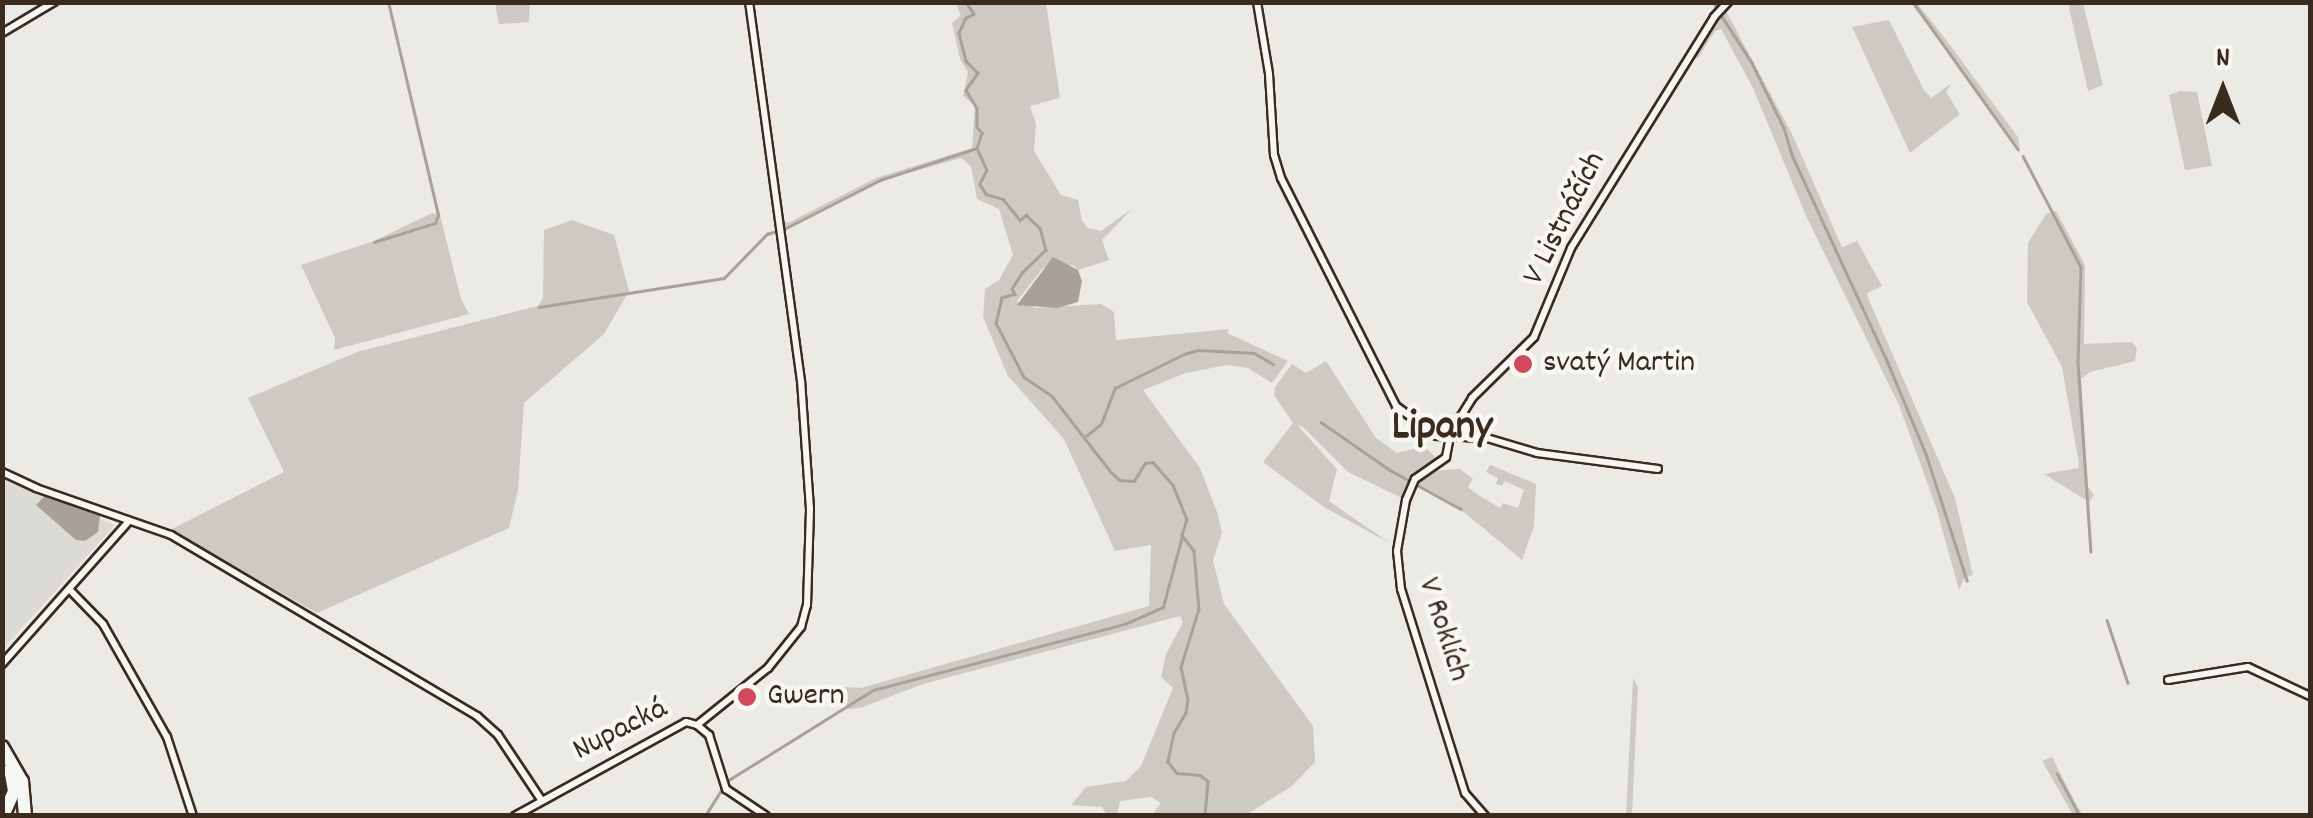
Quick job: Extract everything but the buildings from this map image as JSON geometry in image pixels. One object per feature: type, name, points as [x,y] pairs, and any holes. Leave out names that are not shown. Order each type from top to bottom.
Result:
[{"type":"highway","points":[[2,748],[22,780],[24,816]]},
{"type":"highway","points":[[2,759],[14,785],[12,800],[3,816]]},
{"type":"street","points":[[2,33],[54,2]]},
{"type":"street","points":[[697,724],[769,667],[801,627],[806,605],[810,509],[801,381],[749,2]]},
{"type":"street","points":[[1257,2],[1269,74],[1274,155],[1396,406],[1426,431],[1449,438],[1487,438],[1537,454],[1658,469]]},
{"type":"street","name":"V Listnáčích","points":[[1449,438],[1472,398],[1534,337],[1571,248],[1716,13],[1728,2]]},
{"type":"street","name":"V Roklích","points":[[1449,438],[1442,463],[1421,472],[1413,483],[1399,527],[1398,571],[1466,793],[1484,816]]},
{"type":"street","points":[[3,472],[171,536],[476,716],[498,735],[542,801]]},
{"type":"street","points":[[2,664],[128,521]]},
{"type":"street","points":[[69,589],[103,624],[160,724],[193,816]]},
{"type":"street","points":[[2168,680],[2241,666],[2274,675],[2310,696]]},
{"type":"street","name":"Nupacká","points":[[515,816],[674,725],[697,724],[709,735],[724,786],[766,816]]},
{"type":"shaded area","points":[[495,3],[530,3],[529,22],[499,24]]},
{"type":"shaded area","points":[[955,3],[1046,3],[1060,98],[1030,106],[1036,124],[1034,151],[1061,195],[1078,200],[1082,221],[1088,228],[1101,231],[1133,208],[1102,240],[1109,260],[1078,270],[1073,265],[1043,268],[1017,301],[1036,308],[1101,304],[1114,312],[1116,340],[1229,329],[1227,333],[1288,361],[1272,383],[1248,368],[1227,365],[1186,373],[1143,390],[1200,468],[1217,512],[1222,532],[1213,561],[1224,604],[1313,726],[1315,762],[1292,786],[1246,815],[1152,815],[1161,803],[1151,797],[1120,801],[1117,815],[1107,815],[1102,807],[1071,805],[1086,787],[1126,781],[1141,766],[1173,688],[1161,677],[1166,654],[1183,622],[1180,616],[923,684],[860,708],[848,709],[834,689],[807,705],[803,703],[830,686],[861,688],[1149,606],[1151,545],[1115,551],[1064,439],[1008,376],[983,317],[985,289],[999,280],[1013,255],[999,209],[977,199],[971,166],[961,158],[887,179],[818,211],[784,230],[782,237],[781,218],[788,223],[876,178],[972,148],[975,106],[963,96],[968,72],[960,59],[952,23],[961,15]]},
{"type":"shaded area","points":[[1911,3],[1917,3],[1944,37],[2018,137],[2020,149]]},
{"type":"shaded area","points":[[2068,3],[2083,3],[2103,85],[2088,91]]},
{"type":"shaded area","points":[[1726,11],[1792,134],[1842,247],[1857,241],[1882,286],[1867,293],[1869,300],[1955,498],[1973,575],[1965,577],[1959,590],[1936,507],[1899,405],[1807,218],[1753,88],[1721,29],[1715,31],[1698,58],[1692,57],[1715,20]]},
{"type":"shaded area","points":[[1889,20],[1924,90],[1931,98],[1952,83],[1946,92],[1960,114],[1910,153],[1852,27]]},
{"type":"shaded area","points":[[2197,92],[2212,166],[2185,170],[2169,95]]},
{"type":"shaded area","points":[[2056,211],[2085,265],[2084,344],[2132,342],[2137,348],[2135,361],[2090,372],[2081,379],[2088,487],[2094,495],[2089,502],[2044,474],[2078,468],[2079,464],[2062,367],[2027,302],[2028,243],[2046,214]]},
{"type":"shaded area","points":[[432,213],[440,215],[461,299],[469,314],[334,350],[335,338],[301,265],[374,241]]},
{"type":"shaded area","points":[[572,220],[614,235],[629,291],[604,334],[524,403],[518,490],[509,528],[317,613],[170,530],[284,472],[248,398],[357,352],[538,306],[543,298],[544,230]]},
{"type":"shaded area","points":[[1053,257],[1078,270],[1082,281],[1078,302],[1057,308],[1017,305]]},
{"type":"shaded area","points":[[1326,361],[1376,438],[1397,453],[1424,446],[1441,463],[1421,472],[1406,500],[1348,472],[1298,426],[1337,469],[1329,501],[1391,544],[1324,507],[1263,462],[1293,423],[1274,395],[1275,387],[1292,364],[1306,373]]},
{"type":"shaded area","points":[[1490,465],[1536,484],[1534,526],[1522,560],[1454,504],[1416,483],[1430,471],[1460,469],[1473,479],[1468,487],[1475,493],[1500,508],[1503,503],[1518,508],[1524,490],[1505,481],[1502,486],[1496,484],[1498,478],[1486,472]]},
{"type":"shaded area","points":[[3,480],[115,525],[3,649]]},
{"type":"shaded area","points":[[45,496],[100,516],[98,532],[85,541],[76,540],[36,505]]},
{"type":"shaded area","points":[[1633,678],[1638,687],[1632,814],[1626,815]]},
{"type":"shaded area","points":[[2052,757],[2083,815],[2073,815],[2042,761]]},
{"type":"waterway","points":[[374,242],[435,223],[438,215],[388,2]]},
{"type":"waterway","points":[[966,2],[974,14],[966,18],[959,33],[966,61],[978,73],[966,90],[977,108],[977,127],[982,133],[977,148],[987,170],[980,184],[986,194],[1003,199],[1020,220],[1026,215],[1040,228],[1046,250],[1023,272],[1012,289],[1015,294],[1002,298],[996,323],[1024,377],[1052,396],[1111,472],[1120,480],[1134,481],[1145,463],[1153,462],[1173,485],[1187,519],[1182,535],[1194,551],[1199,609],[1181,667],[1188,700],[1186,713],[1174,733],[1168,762],[1177,773],[1200,775],[1208,781],[1205,816]]},
{"type":"waterway","points":[[1714,2],[1717,9]]},
{"type":"waterway","points":[[1913,2],[2018,149]]},
{"type":"waterway","points":[[1721,15],[1752,63],[1784,128],[1792,155],[1888,363],[1926,454],[1967,580]]},
{"type":"waterway","points":[[784,229],[880,180],[977,148]]},
{"type":"waterway","points":[[2023,156],[2081,267],[2078,362],[2091,552]]},
{"type":"waterway","points":[[539,307],[724,278],[767,234],[776,231]]},
{"type":"waterway","points":[[1086,436],[1101,424],[1115,388],[1184,354],[1198,350],[1254,353],[1273,364]]},
{"type":"waterway","points":[[1321,422],[1390,470],[1461,509]]},
{"type":"waterway","points":[[727,781],[873,690],[1125,624],[1163,607],[1182,536]]},
{"type":"waterway","points":[[2107,620],[2128,683]]},
{"type":"waterway","points":[[2057,773],[2080,816]]},
{"type":"waterway","points":[[705,816],[723,787]]},
{"type":"waterway","points":[[1160,816],[1168,816]]},
{"type":"place","name":"svatý Martin","points":[[1523,364]]},
{"type":"place","name":"Gwern","points":[[747,697]]},
{"type":"district","name":"Lipany","points":[[1442,429]]}]
